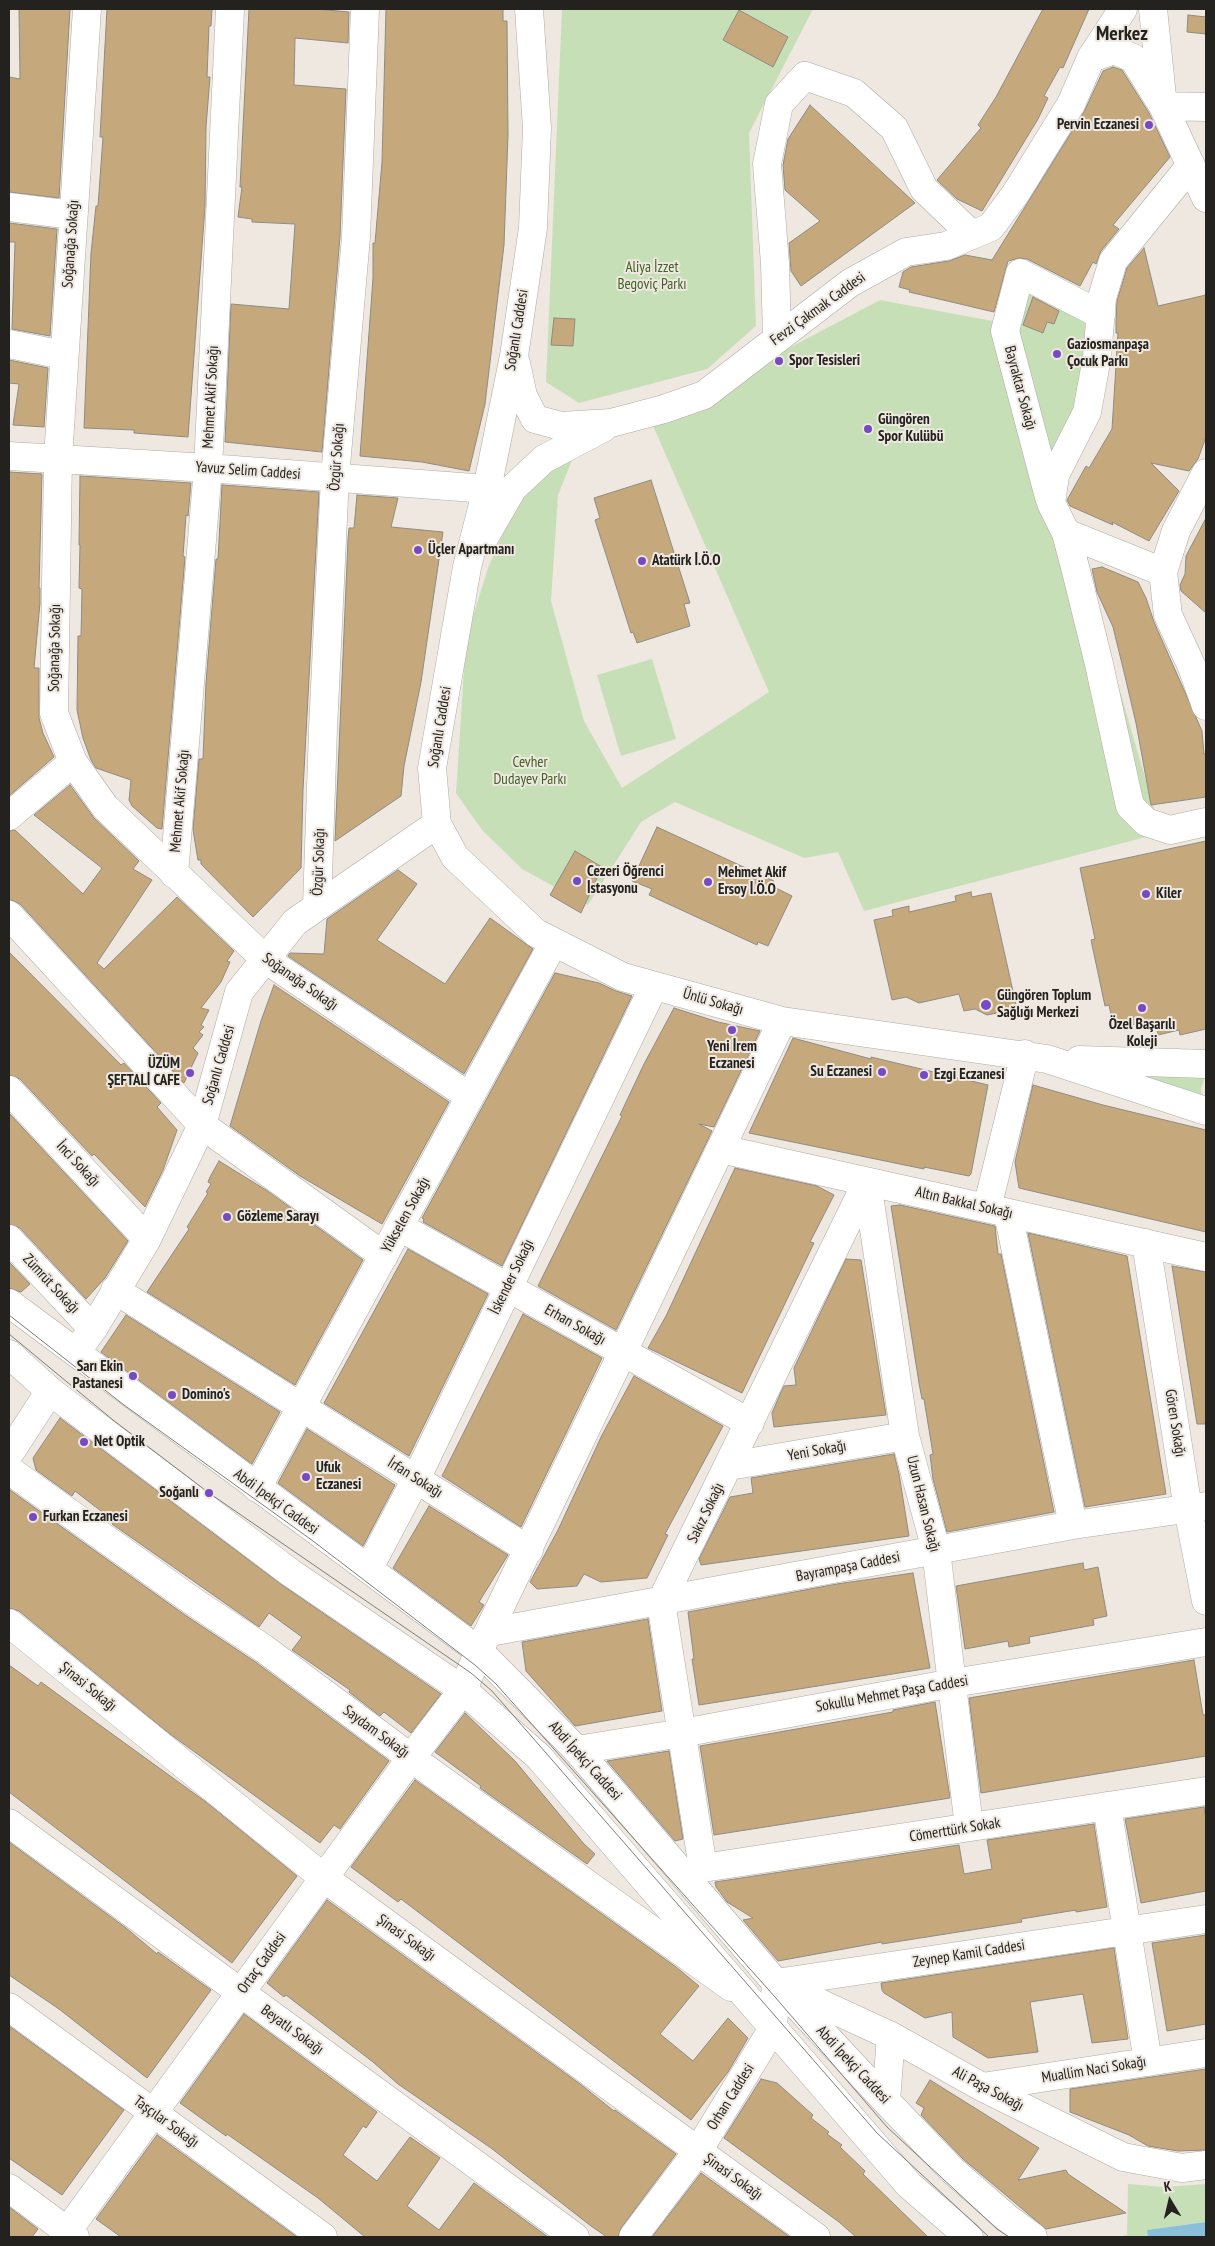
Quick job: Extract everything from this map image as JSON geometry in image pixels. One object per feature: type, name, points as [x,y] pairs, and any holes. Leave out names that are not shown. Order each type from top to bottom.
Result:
[{"type":"street","name":"Soğanağa Sokağı","points":[[87,9],[63,355],[58,458],[54,713],[73,762],[105,807],[265,959],[470,1097]]},
{"type":"street","name":"Mehmet Akif Sokağı","points":[[174,874],[208,468],[230,9]]},
{"type":"street","name":"Özgür Sokağı","points":[[317,906],[335,477],[356,236],[365,9]]},
{"type":"street","name":"Soğanlı Caddesi","points":[[76,1352],[147,1239],[202,1125],[239,992],[294,922],[437,824],[432,768],[467,567],[487,489],[514,356],[533,228],[536,128],[529,9]]},
{"type":"street","name":"Fevzi Çakmak Caddesi","points":[[611,423],[664,409],[704,395],[850,283],[906,252],[946,246],[991,228],[1016,193],[1071,104],[1091,58],[1123,9]]},
{"type":"street","points":[[1152,9],[1163,106]]},
{"type":"street","points":[[1091,58],[1114,50],[1133,58],[1163,106],[1206,198]]},
{"type":"street","points":[[777,339],[775,263],[767,164],[779,104],[805,76],[854,93],[894,128],[924,189],[972,235]]},
{"type":"street","points":[[1163,106],[1206,107]]},
{"type":"street","points":[[1191,165],[1113,261],[1102,298],[1097,357],[1087,412],[1055,475],[1051,503],[1066,533],[1099,664],[1130,806],[1146,822],[1170,830],[1206,822]]},
{"type":"street","points":[[9,207],[73,215]]},
{"type":"street","name":"Bayraktar Sokağı","points":[[1051,503],[1005,332],[1020,273],[1101,315]]},
{"type":"street","points":[[9,344],[63,355]]},
{"type":"street","points":[[514,356],[523,396],[535,419],[561,426],[611,423]]},
{"type":"street","points":[[467,567],[513,488],[544,459],[611,423]]},
{"type":"street","name":"Yavuz Selim Caddesi","points":[[9,456],[208,468],[487,489]]},
{"type":"street","points":[[1206,473],[1176,531],[1164,572],[1168,615],[1199,659],[1206,706]]},
{"type":"street","points":[[1066,533],[1164,572]]},
{"type":"street","points":[[9,816],[73,762]]},
{"type":"street","name":"Ünlü Sokağı","points":[[437,824],[454,857],[536,933],[623,977],[782,1022],[1036,1057]]},
{"type":"street","points":[[9,915],[202,1125],[384,1256]]},
{"type":"street","name":"Yükselen Sokağı","points":[[257,1488],[554,942]]},
{"type":"street","name":"İskender Sokağı","points":[[369,1568],[416,1479],[654,986]]},
{"type":"street","name":"Ortaç Caddesi","points":[[69,2235],[153,2113],[240,1992],[463,1690],[484,1642],[782,1022]]},
{"type":"street","points":[[1036,1057],[1206,1064]]},
{"type":"street","points":[[1036,1057],[1206,1111]]},
{"type":"street","points":[[1036,1057],[998,1210],[1073,1525]]},
{"type":"street","name":"İnci Sokağı","points":[[9,1090],[147,1239]]},
{"type":"street","name":"Altın Bakkal Sokağı","points":[[721,1149],[1206,1257]]},
{"type":"street","name":"Sakız Sokağı","points":[[661,1602],[868,1182]]},
{"type":"street","name":"Uzun Hasan Sokağı","points":[[868,1182],[905,1436],[936,1550],[969,1827]]},
{"type":"street","name":"Erhan Sokağı","points":[[400,1227],[750,1423]]},
{"type":"street","name":"Zümrüt Sokağı","points":[[9,1239],[92,1329]]},
{"type":"street","name":"Gören Sokağı","points":[[1146,1243],[1197,1508],[1206,1601]]},
{"type":"street","name":"İrfan Sokağı","points":[[115,1290],[529,1550]]},
{"type":"street","name":"Abdi İpekçi Caddesi","points":[[9,1303],[257,1488],[369,1568],[484,1642],[776,1983],[952,2170],[1007,2218],[1033,2237]]},
{"type":"street","name":"Abdi İpekçi Caddesi","points":[[9,1354],[50,1391],[290,1573],[463,1690],[539,1757],[909,2185],[969,2237]]},
{"type":"street","points":[[9,1454],[50,1391]]},
{"type":"street","name":"Yeni Sokağı","points":[[729,1466],[905,1436]]},
{"type":"street","name":"Saydam Sokağı","points":[[9,1470],[194,1602],[263,1648],[411,1758],[743,1995]]},
{"type":"street","name":"Bayrampaşa Caddesi","points":[[484,1642],[661,1602],[936,1550],[1073,1525],[1197,1508]]},
{"type":"street","points":[[661,1602],[682,1733]]},
{"type":"street","name":"Şinasi Sokağı","points":[[9,1623],[324,1878],[816,2237]]},
{"type":"street","name":"Sokullu Mehmet Paşa Caddesi","points":[[577,1750],[682,1733],[953,1683],[1206,1642]]},
{"type":"street","name":"Cömerttürk Sokak","points":[[682,1733],[703,1868],[1206,1791]]},
{"type":"street","points":[[1108,1806],[1148,2062]]},
{"type":"street","name":"Beyatlı Sokağı","points":[[9,1823],[575,2237]]},
{"type":"street","name":"Zeynep Kamil Caddesi","points":[[776,1983],[1206,1919]]},
{"type":"street","points":[[773,2028],[776,1983]]},
{"type":"street","name":"Ali Paşa Sokağı","points":[[776,1983],[891,2036],[982,2087],[1123,2157],[1182,2168],[1206,2165]]},
{"type":"street","name":"Taşçılar Sokağı","points":[[9,2007],[323,2237]]},
{"type":"street","name":"Orhan Caddesi","points":[[633,2237],[698,2151],[773,2028]]},
{"type":"street","points":[[886,2101],[891,2036]]},
{"type":"street","name":"Muallim Naci Sokağı","points":[[982,2087],[1206,2053]]},
{"type":"street","points":[[9,2188],[69,2235]]},
{"type":"green space","name":"Aliya İzzet Begoviç Parkı","points":[[562,9],[813,9],[749,133],[756,326],[707,369],[579,403],[546,382]]},
{"type":"green space","name":"Cevher Dudayev Parkı","points":[[1021,271],[1110,305],[1098,404],[1063,493],[1161,833],[864,911],[838,852],[804,858],[675,802],[641,822],[588,905],[522,869],[482,830],[456,793],[466,639],[488,568],[510,517],[528,486],[577,448],[558,495],[551,601],[584,721],[622,788],[769,692],[651,421],[880,300],[1003,323]]},
{"type":"green space","points":[[652,659],[676,739],[621,756],[597,675]]},
{"type":"green space","points":[[1079,1064],[1205,1076],[1201,1089],[1202,1099]]},
{"type":"green space","points":[[1128,2184],[1164,2187],[1206,2184],[1206,2222],[1148,2230],[1148,2237],[1117,2237],[1127,2235]]},
{"type":"water","points":[[1206,2222],[1206,2237],[1148,2237],[1147,2230]]},
{"type":"building","points":[[19,9],[70,9],[59,198],[9,192],[9,77],[20,79]]},
{"type":"building","points":[[107,9],[212,9],[211,26],[209,26],[207,77],[210,77],[206,127],[205,206],[188,437],[134,433],[134,430],[84,428],[91,253],[96,206],[98,206],[103,137],[100,137]]},
{"type":"building","points":[[249,9],[316,9],[349,12],[348,43],[295,38],[294,85],[346,89],[340,236],[322,452],[225,442],[231,304],[289,309],[295,224],[252,222],[252,219],[238,217],[242,187],[240,187]]},
{"type":"building","points":[[386,9],[503,9],[503,21],[507,21],[508,135],[504,245],[485,404],[469,471],[422,462],[360,456],[373,278],[373,243],[375,243],[382,162]]},
{"type":"building","points":[[1043,9],[1089,9],[1063,68],[1060,67],[1044,96],[1048,98],[1038,119],[982,211],[957,199],[937,180],[981,128],[978,125],[996,97]]},
{"type":"building","points":[[739,10],[788,37],[773,67],[723,40]]},
{"type":"building","points":[[1188,15],[1206,17],[1206,34],[1187,32]]},
{"type":"building","points":[[1113,67],[1122,70],[1149,113],[1170,157],[1113,225],[1119,229],[1101,251],[1096,264],[1093,262],[1080,286],[1027,259],[1019,258],[1008,261],[994,312],[909,292],[910,290],[899,287],[903,272],[911,267],[949,261],[965,255],[992,260],[1084,112],[1103,71]]},
{"type":"building","points":[[810,105],[915,203],[801,286],[791,271],[789,243],[820,221],[785,190],[783,165],[788,139]]},
{"type":"building","points":[[9,223],[57,229],[50,336],[12,329],[15,242],[9,242]]},
{"type":"building","points":[[1144,248],[1158,306],[1206,295],[1206,437],[1198,459],[1189,471],[1151,463],[1179,491],[1149,541],[1112,522],[1113,525],[1070,506],[1067,500],[1086,466],[1089,468],[1112,429],[1118,333],[1116,333],[1117,301],[1127,268]]},
{"type":"building","points":[[1033,297],[1059,311],[1054,324],[1047,322],[1043,333],[1023,325]]},
{"type":"building","points":[[554,318],[575,319],[573,346],[551,345]]},
{"type":"building","points":[[9,360],[48,368],[44,427],[13,425],[19,384],[9,383]]},
{"type":"building","points":[[9,472],[42,474],[40,603],[34,668],[39,668],[39,718],[43,733],[54,757],[9,796]]},
{"type":"building","points":[[80,476],[191,483],[188,516],[186,515],[183,556],[185,557],[162,829],[157,828],[132,806],[129,800],[131,780],[96,768],[83,738],[77,710],[78,636],[81,636],[82,589],[79,588]]},
{"type":"building","name":"Atatürk İ.Ö.O","points":[[651,480],[690,603],[684,604],[690,626],[637,643],[633,632],[631,633],[595,520],[600,518],[594,498]]},
{"type":"building","points":[[222,485],[319,492],[303,790],[301,868],[253,917],[201,864],[201,860],[198,860],[193,830],[199,759],[203,759],[206,683],[216,559],[218,559]]},
{"type":"building","points":[[357,495],[398,498],[391,527],[443,532],[421,682],[404,766],[401,796],[335,841],[348,540],[349,528],[354,528]]},
{"type":"building","points":[[1206,518],[1206,613],[1181,591],[1180,585],[1185,574],[1186,556]]},
{"type":"building","points":[[1102,567],[1138,582],[1146,598],[1154,622],[1202,731],[1204,754],[1206,754],[1206,797],[1151,805],[1136,723],[1113,627],[1097,592],[1092,569]]},
{"type":"building","points":[[70,785],[94,818],[139,861],[133,869],[152,880],[97,963],[104,969],[177,897],[234,951],[227,961],[230,962],[221,982],[201,1008],[209,1010],[201,1025],[204,1027],[199,1032],[203,1035],[193,1048],[198,1053],[184,1083],[20,904],[9,899],[9,831],[15,830],[83,894],[102,868],[34,815]]},
{"type":"building","points":[[657,827],[774,881],[772,886],[792,896],[768,946],[758,942],[757,945],[649,895],[652,889],[632,881]]},
{"type":"building","points":[[1206,841],[1206,1029],[1180,1035],[1179,1030],[1158,1035],[1156,1025],[1136,1029],[1135,1024],[1114,1029],[1109,1005],[1105,1006],[1091,940],[1095,939],[1080,868]]},
{"type":"building","name":"Cezeri Öğrenci İstasyonu","points":[[575,851],[602,867],[581,913],[550,895]]},
{"type":"building","points":[[398,870],[417,884],[377,940],[445,984],[490,918],[533,949],[464,1074],[288,956],[290,953],[324,954],[327,919]]},
{"type":"building","points":[[971,892],[972,897],[991,893],[1017,1009],[987,1015],[975,1009],[964,1011],[959,994],[919,1003],[906,997],[892,1000],[874,920],[893,916],[892,910],[909,906],[909,912],[956,901],[955,896]]},
{"type":"building","points":[[9,952],[121,1065],[124,1063],[161,1103],[157,1107],[177,1130],[163,1170],[145,1207],[94,1154],[92,1156],[20,1079],[9,1075]]},
{"type":"building","points":[[555,973],[599,983],[632,996],[502,1266],[423,1222],[424,1219],[422,1218]]},
{"type":"building","points":[[274,985],[449,1102],[382,1224],[300,1176],[230,1126],[261,1021]]},
{"type":"building","points":[[674,1008],[718,1022],[760,1031],[714,1127],[699,1124],[712,1131],[616,1330],[538,1286],[622,1116],[620,1115],[644,1064]]},
{"type":"building","points":[[793,1038],[871,1059],[871,1057],[988,1085],[971,1174],[969,1176],[924,1167],[924,1169],[749,1133]]},
{"type":"building","points":[[1033,1085],[1103,1105],[1206,1130],[1206,1232],[1019,1188],[1015,1162]]},
{"type":"building","points":[[9,1113],[128,1241],[105,1278],[86,1299],[20,1228],[9,1224]]},
{"type":"building","points":[[219,1161],[266,1190],[363,1260],[295,1385],[147,1292],[189,1229],[187,1227],[208,1193],[206,1192],[211,1184],[208,1182]]},
{"type":"building","points":[[735,1168],[817,1186],[834,1195],[810,1242],[814,1243],[742,1393],[648,1348],[666,1316]]},
{"type":"building","points":[[900,1205],[995,1226],[998,1254],[1001,1254],[1054,1512],[947,1532],[933,1479],[930,1455],[933,1454],[924,1399],[922,1399],[919,1383],[891,1206]]},
{"type":"building","points":[[1028,1233],[1127,1256],[1166,1494],[1085,1507]]},
{"type":"building","points":[[408,1249],[488,1294],[409,1456],[324,1403]]},
{"type":"building","points":[[846,1259],[861,1260],[886,1415],[774,1427],[772,1413],[781,1392],[784,1386],[796,1385],[794,1368]]},
{"type":"building","points":[[9,1262],[30,1284],[21,1292],[9,1288]]},
{"type":"building","points":[[1172,1266],[1206,1272],[1206,1424],[1197,1424]]},
{"type":"building","points":[[523,1314],[602,1358],[521,1527],[442,1476]]},
{"type":"building","points":[[126,1315],[280,1412],[252,1464],[101,1352]]},
{"type":"building","points":[[634,1376],[723,1426],[665,1534],[668,1535],[647,1578],[601,1582],[584,1574],[577,1586],[537,1589],[530,1582],[558,1530],[602,1435]]},
{"type":"building","points":[[60,1418],[282,1585],[441,1694],[411,1733],[384,1712],[380,1716],[349,1692],[350,1690],[292,1650],[302,1637],[269,1613],[259,1627],[112,1524],[114,1521],[75,1491],[72,1496],[36,1470],[33,1458]]},
{"type":"building","points":[[307,1429],[395,1485],[363,1546],[278,1483]]},
{"type":"building","points":[[894,1454],[909,1536],[701,1565],[699,1559],[730,1497],[753,1493],[751,1478]]},
{"type":"building","points":[[10,1490],[185,1615],[254,1661],[389,1761],[340,1829],[334,1825],[320,1843],[170,1734],[19,1611],[9,1608]]},
{"type":"building","points":[[429,1506],[508,1555],[479,1602],[484,1605],[471,1626],[393,1568]]},
{"type":"building","points":[[1083,1563],[1084,1570],[1098,1567],[1107,1616],[1093,1619],[1094,1625],[1029,1637],[1030,1643],[1009,1647],[1008,1641],[965,1649],[956,1586]]},
{"type":"building","points":[[913,1573],[930,1668],[699,1705],[692,1659],[694,1659],[688,1612],[837,1584]]},
{"type":"building","points":[[648,1619],[662,1711],[575,1726],[526,1671],[522,1642]]},
{"type":"building","points":[[1194,1660],[1203,1715],[1206,1715],[1206,1756],[981,1793],[969,1698]]},
{"type":"building","points":[[9,1665],[38,1686],[41,1682],[206,1802],[297,1876],[232,1963],[9,1792]]},
{"type":"building","points":[[935,1702],[950,1798],[714,1835],[700,1746],[893,1712],[893,1710]]},
{"type":"building","points":[[465,1713],[515,1761],[584,1844],[595,1854],[587,1864],[480,1788],[481,1786],[435,1752]]},
{"type":"building","points":[[669,1751],[683,1839],[675,1841],[607,1761]]},
{"type":"building","points":[[415,1780],[676,1967],[699,1986],[660,2034],[693,2061],[728,2018],[748,2038],[728,2072],[691,2120],[401,1899],[398,1902],[351,1867]]},
{"type":"building","points":[[1204,1807],[1206,1819],[1206,1891],[1141,1903],[1125,1819]]},
{"type":"building","points":[[1094,1824],[1107,1907],[1021,1919],[1022,1922],[882,1944],[882,1942],[778,1961],[743,1920],[753,1918],[727,1902],[716,1887],[715,1882],[959,1845],[964,1874],[992,1869],[987,1840]]},
{"type":"building","points":[[9,1842],[126,1928],[157,1954],[158,1952],[211,1990],[147,2078],[59,2009],[9,1975]]},
{"type":"building","points":[[327,1900],[580,2084],[614,2111],[676,2154],[621,2228],[618,2237],[607,2237],[591,2226],[491,2148],[398,2084],[373,2062],[286,1995],[284,1997],[267,1983]]},
{"type":"building","points":[[1206,1935],[1206,2024],[1167,2031],[1152,1943]]},
{"type":"building","points":[[1114,1948],[1128,2039],[1092,2043],[1083,1994],[1030,2002],[1038,2052],[988,2058],[953,2037],[952,2012],[925,2018],[882,1990],[881,1983]]},
{"type":"building","points":[[244,2014],[377,2112],[366,2128],[363,2126],[343,2155],[377,2181],[410,2137],[440,2158],[407,2206],[439,2230],[474,2183],[548,2237],[365,2237],[318,2198],[180,2103]]},
{"type":"building","points":[[9,2026],[124,2110],[62,2195],[9,2158]]},
{"type":"building","points":[[1206,2069],[1206,2150],[1178,2151],[1148,2146],[1129,2135],[1070,2112],[1070,2089]]},
{"type":"building","points":[[761,2079],[777,2083],[813,2115],[811,2118],[829,2132],[827,2134],[842,2145],[840,2147],[865,2171],[863,2174],[928,2237],[856,2237],[839,2222],[724,2138]]},
{"type":"building","points":[[930,2080],[1039,2148],[1018,2180],[1066,2170],[1068,2174],[1126,2213],[1046,2229],[963,2159],[921,2115],[924,2108],[916,2103]]},
{"type":"building","points":[[157,2135],[297,2237],[121,2237],[96,2219]]},
{"type":"building","points":[[701,2173],[790,2237],[652,2237]]},
{"type":"building","points":[[9,2207],[38,2229],[32,2237],[9,2237]]},
{"type":"tram line","points":[[9,1315],[124,1405],[313,1541],[475,1665],[496,1684],[775,1997],[887,2127],[997,2229],[1009,2237]]},
{"type":"tram line","points":[[9,1334],[113,1420],[209,1493],[471,1673],[492,1691],[877,2133],[989,2237]]},
{"type":"place","name":"Pervin Eczanesi","points":[[1149,125]]},
{"type":"place","name":"Gaziosmanpaşa Çocuk Parkı","points":[[1057,354]]},
{"type":"place","name":"Spor Tesisleri","points":[[779,361]]},
{"type":"place","name":"Güngören Spor Kulübü","points":[[868,429]]},
{"type":"place","name":"Üçler Apartmanı","points":[[418,550]]},
{"type":"place","name":"Atatürk İ.Ö.O","points":[[642,561]]},
{"type":"place","name":"Cezeri Öğrenci İstasyonu","points":[[577,881]]},
{"type":"place","name":"Mehmet Akif Ersoy İ.Ö.O","points":[[708,882]]},
{"type":"place","name":"Kiler","points":[[1146,894]]},
{"type":"place","name":"Güngören Toplum Sağlığı Merkezi","points":[[986,1005]]},
{"type":"place","name":"Özel Başarılı Koleji","points":[[1142,1008]]},
{"type":"place","name":"Yeni İrem Eczanesi","points":[[732,1030]]},
{"type":"place","name":"Su Eczanesi","points":[[882,1072]]},
{"type":"place","name":"ÜZÜM ŞEFTALİ CAFE","points":[[190,1073]]},
{"type":"place","name":"Ezgi Eczanesi","points":[[924,1075]]},
{"type":"place","name":"Gözleme Sarayı","points":[[227,1217]]},
{"type":"place","name":"Sarı Ekin Pastanesi","points":[[133,1376]]},
{"type":"place","name":"Domino's","points":[[172,1395]]},
{"type":"place","name":"Net Optik","points":[[84,1442]]},
{"type":"place","name":"Ufuk Eczanesi","points":[[306,1477]]},
{"type":"place","name":"Soğanlı","points":[[209,1493]]},
{"type":"place","name":"Furkan Eczanesi","points":[[33,1517]]},
{"type":"district","name":"Merkez","points":[[1122,34]]}]
